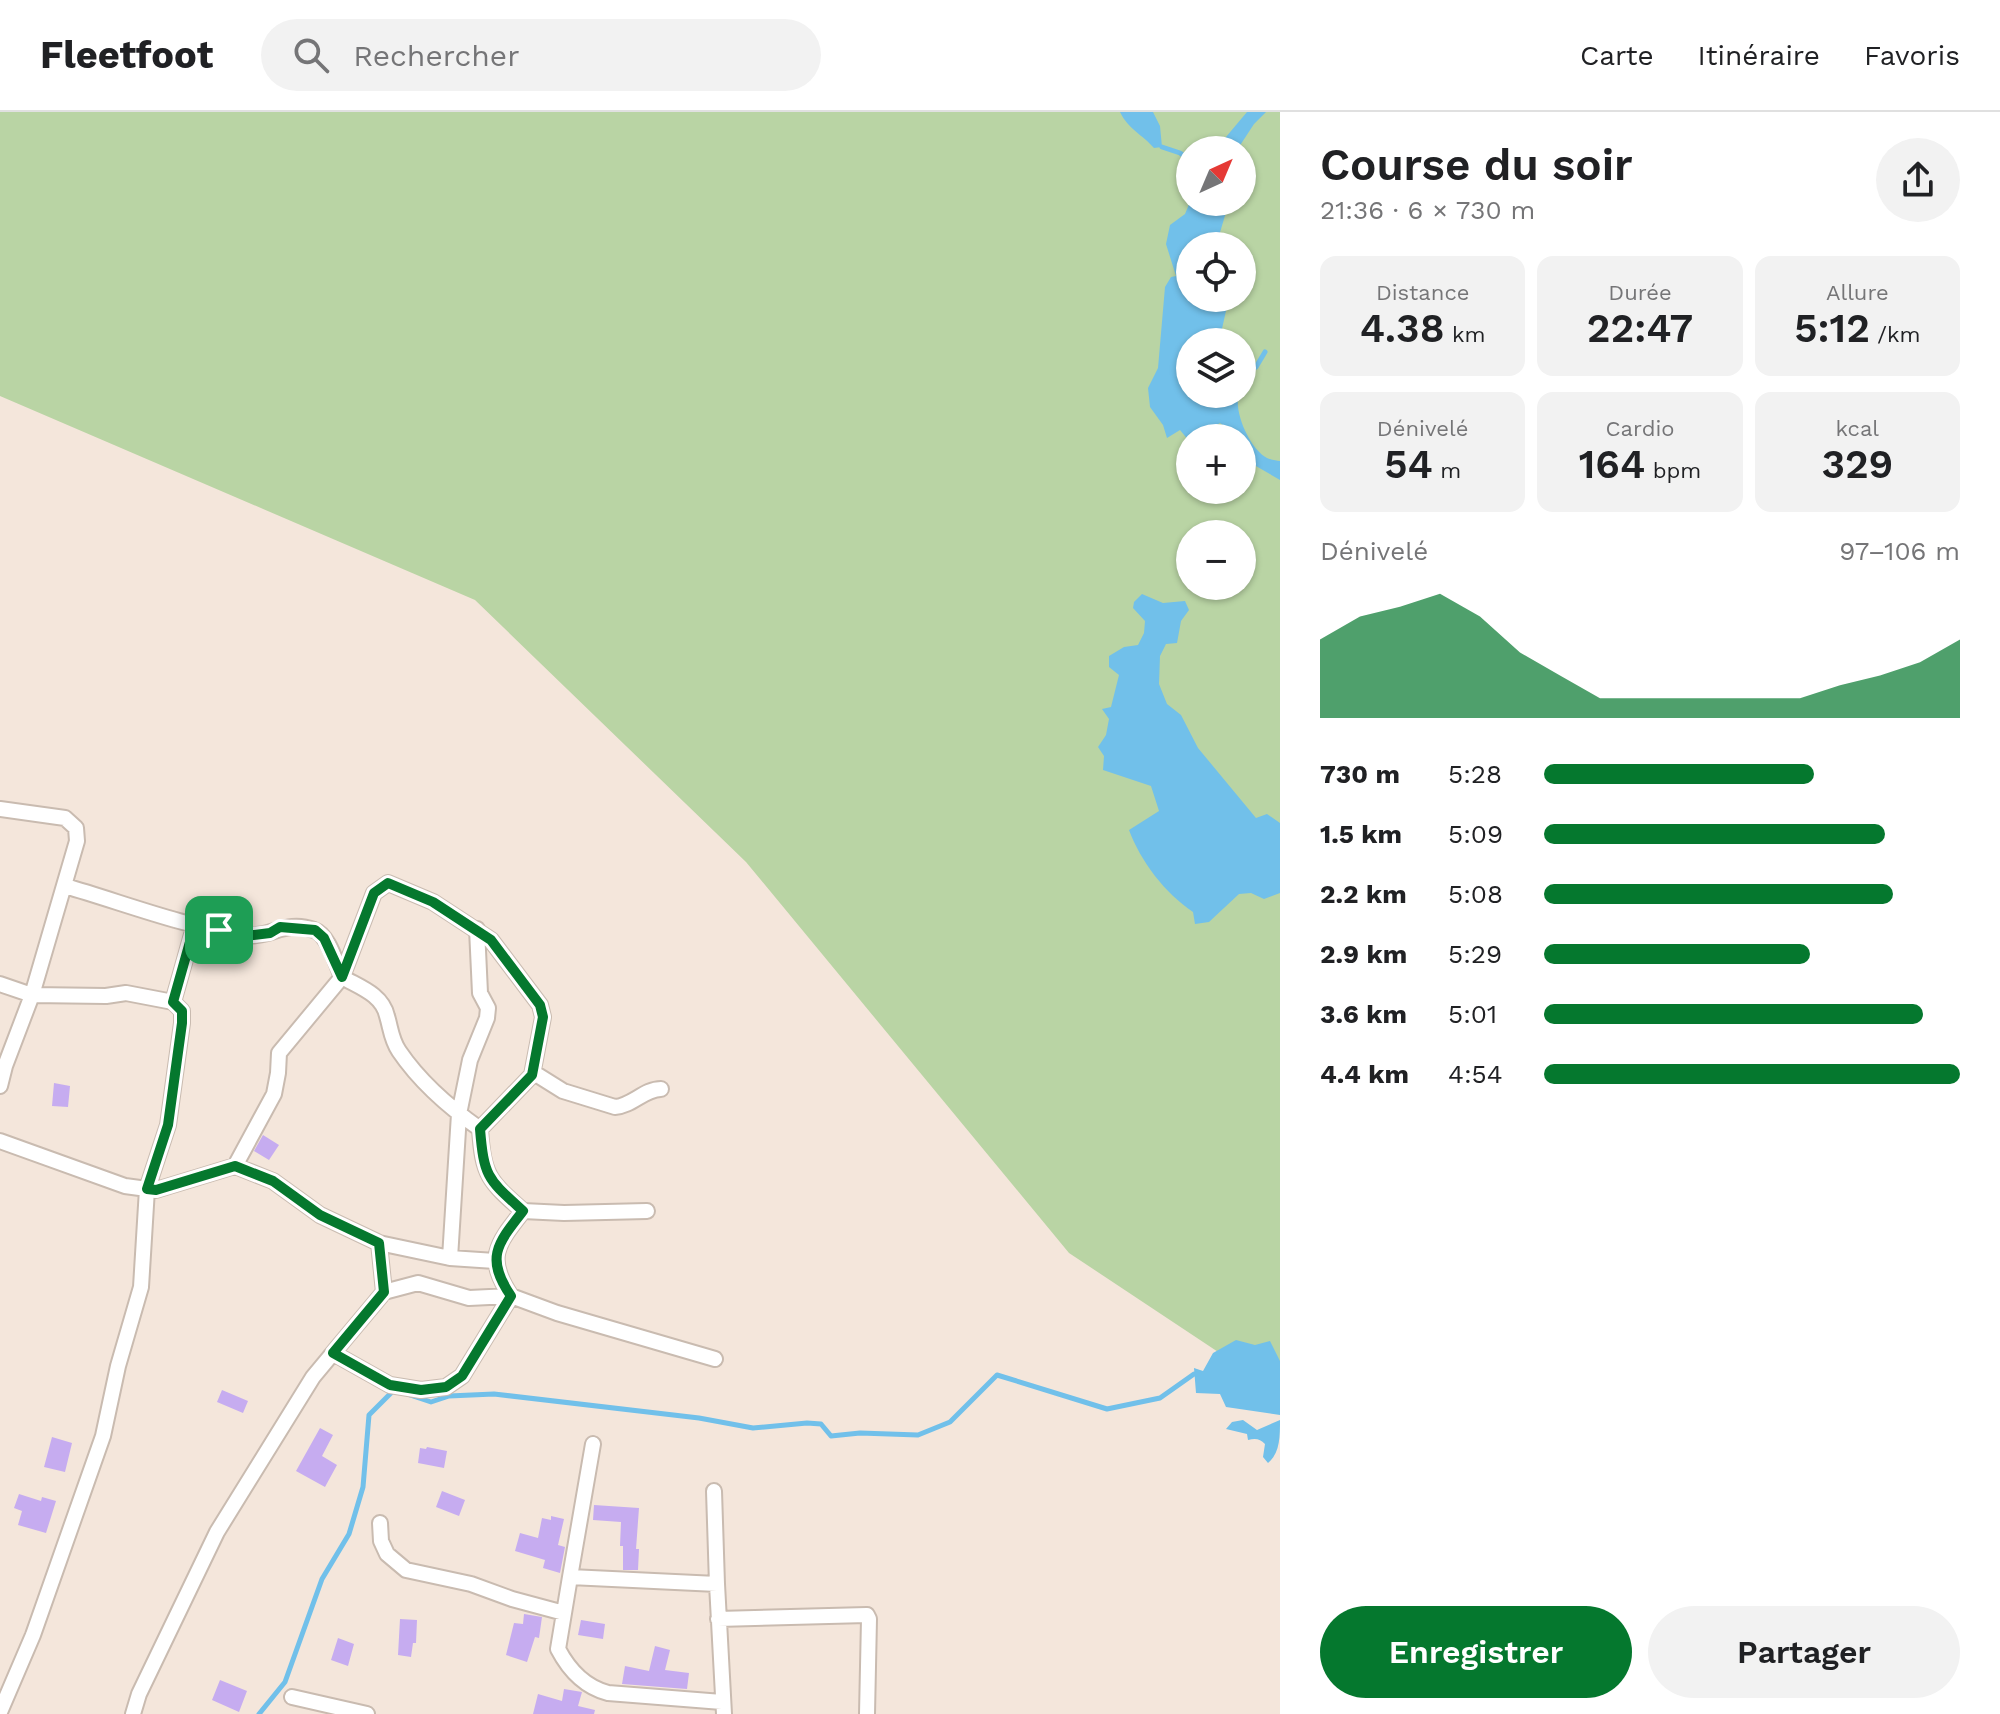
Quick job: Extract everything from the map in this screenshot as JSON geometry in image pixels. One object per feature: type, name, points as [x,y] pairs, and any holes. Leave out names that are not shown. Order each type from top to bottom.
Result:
[{"type":"street","points":[[0,809],[65,818],[76,828],[77,841],[32,995],[0,1086]]},
{"type":"street","points":[[235,1166],[274,1094],[279,1053],[342,977],[374,893],[388,883],[433,902],[491,940],[540,1005],[543,1017],[532,1075],[480,1129],[482,1156],[491,1183],[523,1211],[647,1211]]},
{"type":"street","points":[[65,886],[175,920],[245,936],[270,933],[280,927],[315,930],[324,938],[342,977],[372,992],[380,1001],[387,1013],[392,1039],[400,1053],[459,1114],[480,1129]]},
{"type":"street","points":[[173,1002],[195,924]]},
{"type":"street","points":[[450,1258],[459,1114],[470,1060],[488,1008],[480,993],[477,929]]},
{"type":"street","points":[[0,984],[32,995],[106,996],[126,993],[173,1002],[182,1011],[168,1125],[147,1189],[141,1287],[114,1381],[103,1436],[33,1635],[0,1712]]},
{"type":"street","points":[[532,1075],[563,1091],[615,1107],[623,1106],[650,1090],[661,1089]]},
{"type":"street","points":[[0,1141],[125,1186],[156,1190],[235,1166],[273,1181],[320,1215],[379,1243],[450,1258],[495,1261]]},
{"type":"street","points":[[511,1296],[499,1279],[495,1261],[503,1237],[523,1211]]},
{"type":"street","points":[[379,1243],[384,1292]]},
{"type":"street","points":[[133,1714],[146,1679],[217,1532],[313,1377],[384,1292],[418,1283],[469,1298],[511,1296],[557,1313],[715,1359]]},
{"type":"street","points":[[333,1353],[390,1385],[421,1390],[446,1387],[462,1376],[511,1296]]},
{"type":"street","points":[[593,1444],[558,1649],[575,1674],[596,1690],[723,1708],[714,1491]]},
{"type":"street","points":[[380,1523],[381,1541],[387,1554],[406,1570],[471,1584],[564,1613]]},
{"type":"street","points":[[570,1577],[717,1584]]},
{"type":"street","points":[[718,1619],[867,1615],[867,1714]]},
{"type":"street","points":[[292,1697],[367,1714]]},
{"type":"green space","points":[[0,112],[1280,112],[1280,1393],[1069,1253],[746,862],[475,600],[0,396]]},
{"type":"water","points":[[1120,112],[1153,112],[1160,126],[1162,147],[1154,148],[1127,123]]},
{"type":"water","points":[[1247,112],[1266,112],[1246,136],[1227,136]]},
{"type":"water","points":[[1182,216],[1225,216],[1220,232],[1176,232],[1176,276],[1166,244],[1170,225]]},
{"type":"water","points":[[1176,276],[1176,312],[1226,312],[1222,328],[1176,328],[1176,408],[1238,408],[1242,424],[1176,424],[1176,432],[1167,438],[1163,425],[1150,407],[1148,388],[1158,368],[1165,287],[1171,277]]},
{"type":"water","points":[[1256,448],[1269,459],[1280,461],[1280,480],[1256,466]]},
{"type":"water","points":[[1142,594],[1163,603],[1185,601],[1189,610],[1181,621],[1177,643],[1166,644],[1160,656],[1159,684],[1167,704],[1181,715],[1198,748],[1256,818],[1267,814],[1280,823],[1280,893],[1264,899],[1251,893],[1239,894],[1209,922],[1195,924],[1193,912],[1164,886],[1134,842],[1129,830],[1159,811],[1151,786],[1103,770],[1104,756],[1098,747],[1106,735],[1109,719],[1102,709],[1111,707],[1119,675],[1109,667],[1109,656],[1124,647],[1138,645],[1145,621],[1133,608],[1134,602]]},
{"type":"water","points":[[1236,1340],[1255,1345],[1270,1341],[1280,1361],[1280,1415],[1226,1407],[1220,1394],[1196,1393],[1194,1368],[1203,1371],[1213,1353]]},
{"type":"water","points":[[1243,1420],[1257,1430],[1280,1420],[1277,1449],[1268,1463],[1263,1457],[1263,1442],[1248,1440],[1247,1434],[1226,1429],[1232,1422]]},
{"type":"building","points":[[54,1083],[70,1086],[68,1107],[52,1106]]},
{"type":"building","points":[[263,1135],[279,1145],[269,1160],[254,1151]]},
{"type":"building","points":[[222,1390],[248,1401],[243,1413],[217,1402]]},
{"type":"building","points":[[320,1428],[333,1435],[322,1456],[337,1465],[325,1487],[296,1471]]},
{"type":"building","points":[[52,1437],[72,1443],[65,1472],[44,1467]]},
{"type":"building","points":[[420,1448],[447,1451],[444,1468],[418,1463]]},
{"type":"building","points":[[442,1491],[465,1500],[459,1516],[436,1507]]},
{"type":"building","points":[[19,1494],[41,1501],[42,1497],[56,1501],[46,1533],[18,1525],[22,1511],[14,1508]]},
{"type":"building","points":[[594,1505],[639,1508],[638,1570],[623,1570],[621,1522],[593,1520]]},
{"type":"building","points":[[551,1516],[564,1519],[558,1545],[565,1547],[560,1573],[543,1568],[545,1560],[515,1551],[520,1533],[538,1538],[542,1518],[551,1520]]},
{"type":"building","points":[[524,1614],[542,1617],[539,1638],[535,1637],[527,1662],[506,1655],[514,1623],[523,1624]]},
{"type":"building","points":[[400,1619],[417,1620],[416,1643],[413,1643],[411,1657],[398,1655]]},
{"type":"building","points":[[581,1620],[605,1624],[603,1639],[578,1635]]},
{"type":"building","points":[[338,1638],[354,1644],[348,1666],[331,1660]]},
{"type":"building","points":[[655,1646],[670,1650],[665,1670],[689,1673],[687,1689],[622,1684],[625,1666],[649,1671]]},
{"type":"building","points":[[220,1680],[247,1691],[239,1712],[212,1700]]},
{"type":"building","points":[[564,1689],[582,1692],[578,1706],[595,1710],[594,1714],[533,1714],[538,1694],[562,1701]]},
{"type":"waterway","points":[[1162,147],[1176,152]]},
{"type":"waterway","points":[[1256,367],[1265,352]]},
{"type":"waterway","points":[[407,1394],[431,1402],[449,1396],[494,1394],[699,1418],[753,1428],[821,1424],[831,1436],[860,1433],[918,1435],[950,1422],[997,1375],[1107,1409],[1160,1398],[1197,1374]]},
{"type":"waterway","points":[[259,1714],[285,1682],[322,1579],[349,1534],[363,1487],[369,1415],[394,1390],[397,1391]]},
{"type":"route","points":[[388,883],[433,902],[491,940],[540,1005],[543,1017],[532,1075],[480,1129],[482,1156],[491,1183],[523,1211],[503,1237],[495,1261],[499,1279],[511,1296],[455,1383],[421,1390],[390,1385],[333,1353],[384,1292],[379,1243],[320,1215],[273,1181],[235,1166],[156,1190],[147,1189],[168,1125],[182,1023],[182,1011],[173,1002],[180,973],[195,924],[219,930],[256,936],[280,927],[315,930],[324,938],[342,977],[374,893],[388,883]]}]
